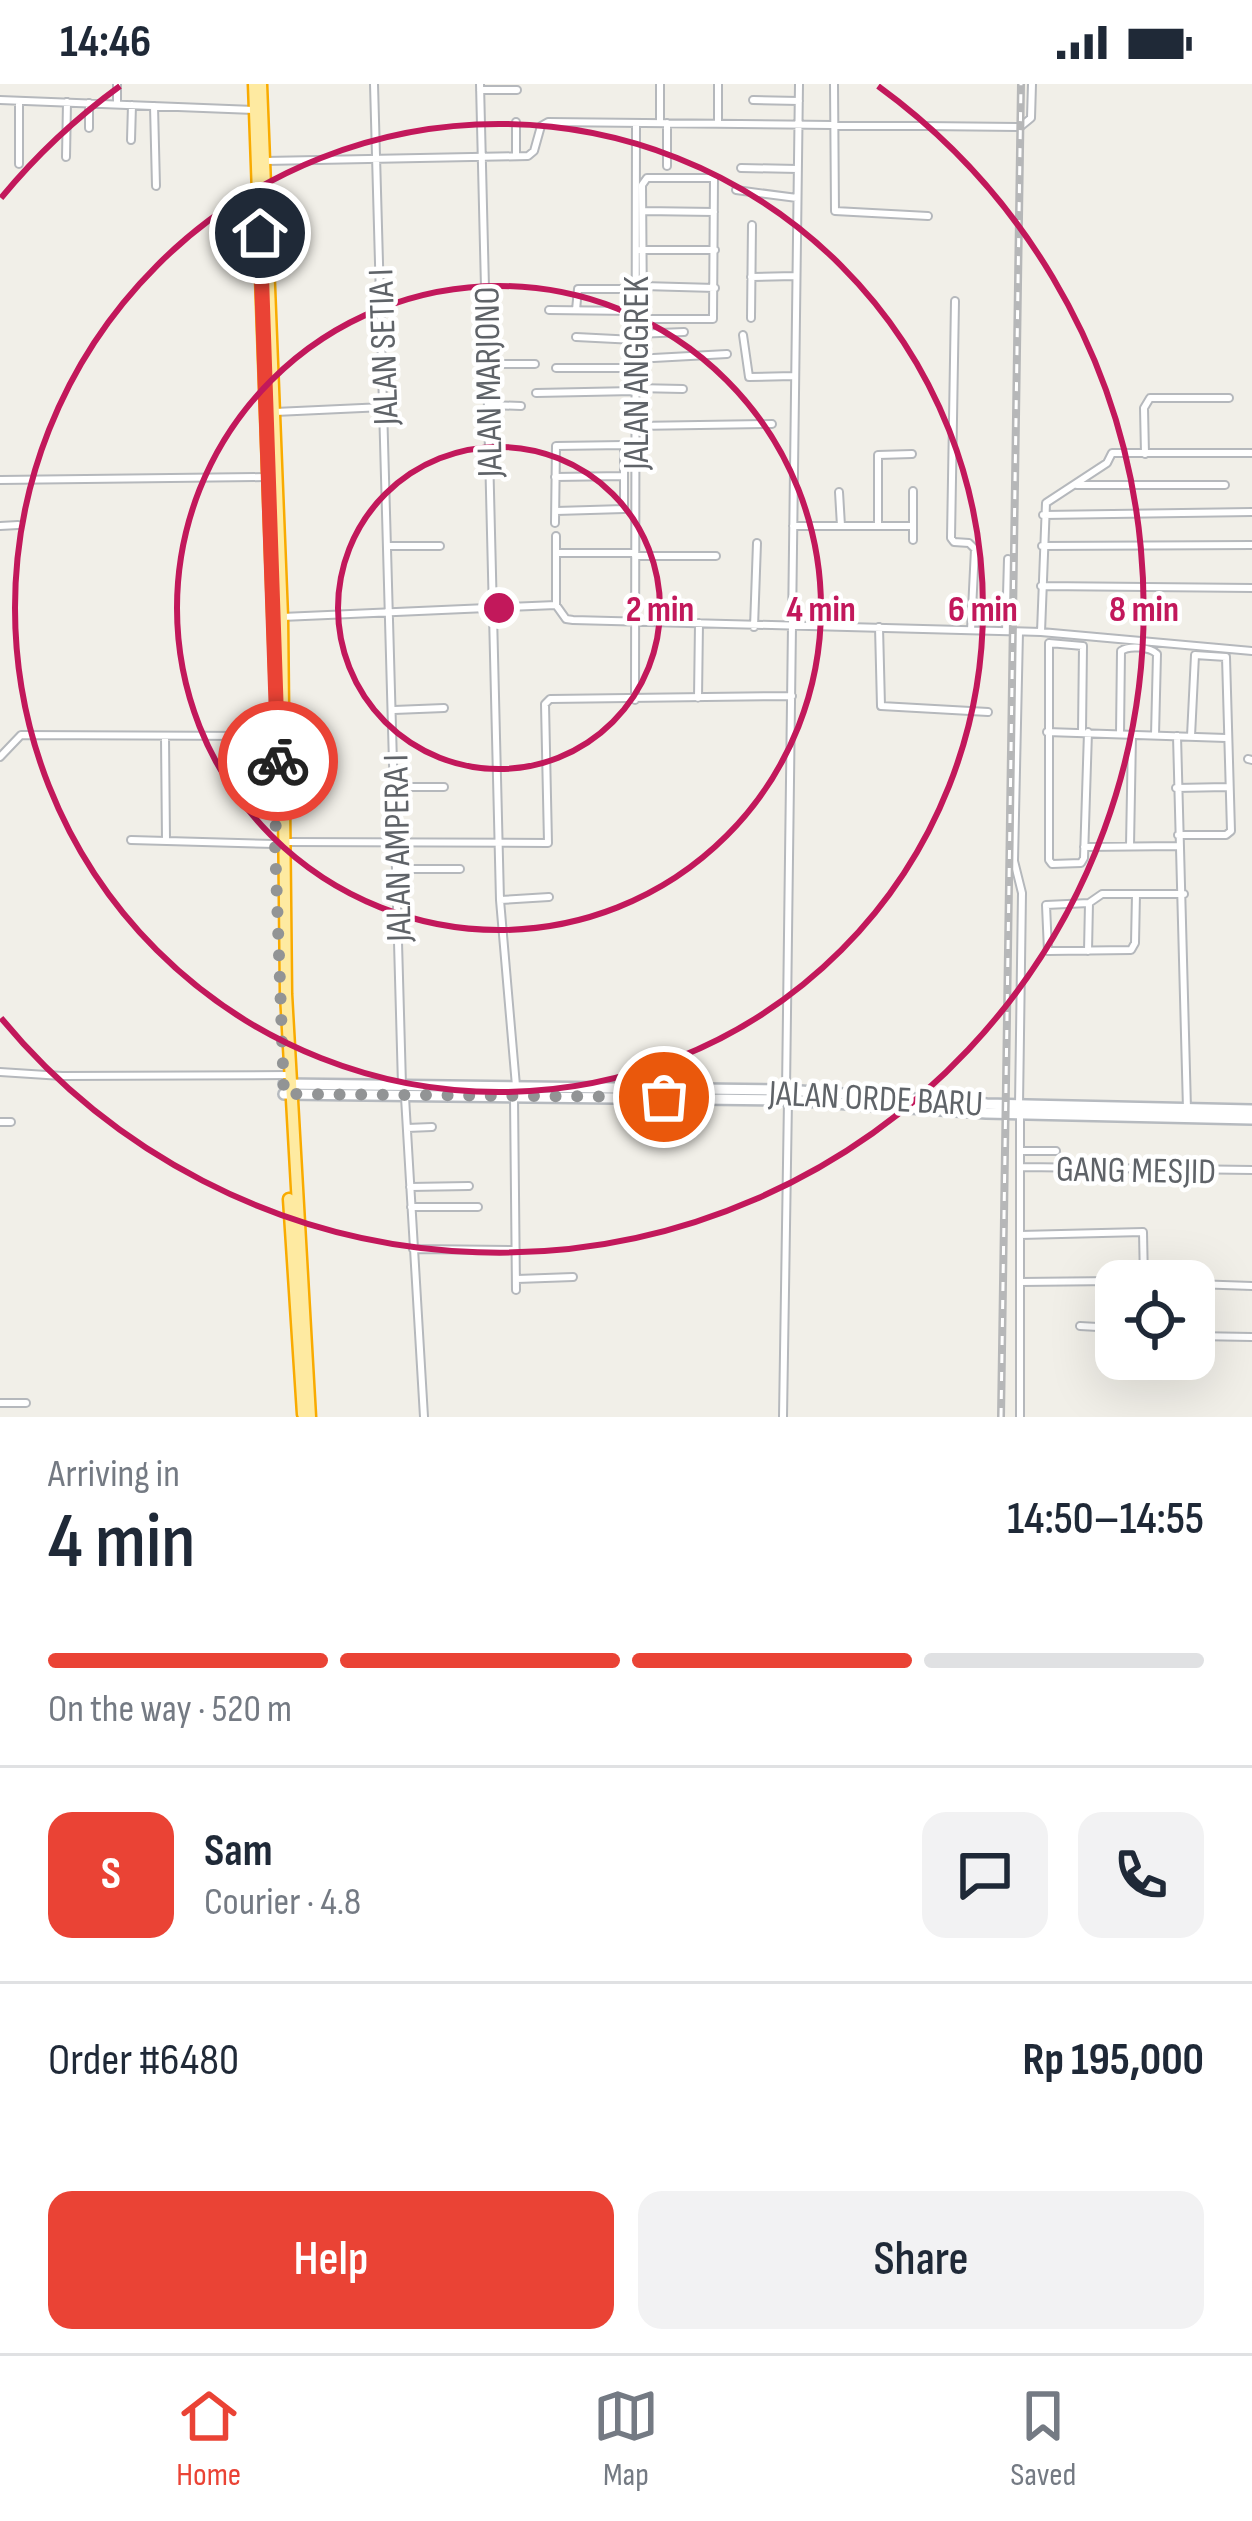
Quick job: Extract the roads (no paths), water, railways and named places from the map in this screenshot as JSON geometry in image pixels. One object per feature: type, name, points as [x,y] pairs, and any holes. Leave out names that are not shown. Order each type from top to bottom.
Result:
[{"type":"highway","points":[[258,84],[268,477],[282,617],[279,843]]},
{"type":"highway","points":[[259,110],[275,412],[279,843],[287,1084],[307,1417]]},
{"type":"main road","name":"JALAN ORDE BARU","points":[[287,1084],[787,1095],[1019,1110],[1252,1115]]},
{"type":"street","points":[[116,104],[117,84]]},
{"type":"street","name":"JALAN SETIA I","points":[[374,84],[390,611]]},
{"type":"street","points":[[660,84],[667,166]]},
{"type":"street","points":[[718,84],[718,124]]},
{"type":"street","points":[[783,1417],[799,84]]},
{"type":"street","points":[[834,84],[835,212],[928,216]]},
{"type":"street","points":[[265,161],[532,154],[541,126],[548,122],[1020,127],[1031,118],[1032,84]]},
{"type":"street","points":[[480,87],[517,90]]},
{"type":"street","name":"JALAN MARJONO","points":[[480,87],[498,844],[515,1090],[516,1290]]},
{"type":"street","points":[[0,100],[259,110]]},
{"type":"street","points":[[19,100],[19,164]]},
{"type":"street","points":[[753,100],[800,101]]},
{"type":"street","points":[[66,157],[67,103]]},
{"type":"street","points":[[89,103],[89,128]]},
{"type":"street","points":[[130,140],[132,105]]},
{"type":"street","points":[[154,106],[156,186]]},
{"type":"street","points":[[516,122],[516,156]]},
{"type":"street","name":"JALAN ANGGREK","points":[[635,700],[636,123]]},
{"type":"street","points":[[741,168],[798,169]]},
{"type":"street","points":[[639,288],[645,317],[710,320],[715,316],[715,250],[715,212],[713,177],[647,178],[642,185],[639,250],[715,250]]},
{"type":"street","points":[[736,190],[797,198]]},
{"type":"street","points":[[643,212],[715,212]]},
{"type":"street","points":[[751,318],[752,225]]},
{"type":"street","points":[[751,277],[796,276]]},
{"type":"street","points":[[576,310],[578,289],[715,288]]},
{"type":"street","points":[[956,302],[951,538],[975,549],[971,630]]},
{"type":"street","points":[[549,310],[635,311]]},
{"type":"street","points":[[576,337],[684,332]]},
{"type":"street","points":[[743,335],[749,377],[794,376]]},
{"type":"street","points":[[556,368],[727,354]]},
{"type":"street","points":[[487,364],[535,364]]},
{"type":"street","points":[[536,393],[683,389]]},
{"type":"street","points":[[1145,454],[1144,404],[1150,398],[1229,398]]},
{"type":"street","points":[[488,405],[520,406]]},
{"type":"street","points":[[275,412],[384,407]]},
{"type":"street","points":[[635,425],[772,424]]},
{"type":"street","points":[[555,523],[558,445],[624,446],[625,506],[621,511],[556,511]]},
{"type":"street","points":[[1042,632],[1046,503],[1107,464],[1112,453],[1252,453]]},
{"type":"street","points":[[878,526],[878,455],[912,454]]},
{"type":"street","points":[[0,480],[268,477]]},
{"type":"street","points":[[555,477],[635,477]]},
{"type":"street","points":[[1074,485],[1225,485]]},
{"type":"street","points":[[913,490],[913,540]]},
{"type":"street","points":[[839,492],[841,526]]},
{"type":"street","points":[[1043,515],[1252,512]]},
{"type":"street","points":[[0,526],[18,525]]},
{"type":"street","points":[[793,526],[913,526]]},
{"type":"street","points":[[556,536],[556,605],[566,619],[1042,632],[1252,651]]},
{"type":"street","points":[[754,627],[757,542]]},
{"type":"street","points":[[1042,546],[1252,545]]},
{"type":"street","points":[[388,546],[440,546]]},
{"type":"street","points":[[556,553],[716,556]]},
{"type":"street","points":[[1006,631],[1008,559]]},
{"type":"street","points":[[1041,586],[1252,588]]},
{"type":"street","points":[[282,617],[556,605]]},
{"type":"street","name":"JALAN AMPERA I","points":[[390,611],[404,1090],[424,1417]]},
{"type":"street","points":[[698,698],[699,623]]},
{"type":"street","points":[[879,627],[881,706],[988,712]]},
{"type":"street","points":[[1019,632],[1014,861],[1022,893],[1020,1417]]},
{"type":"street","points":[[1051,642],[1083,646],[1085,732],[1081,863],[1052,864],[1047,732],[1051,642]]},
{"type":"street","points":[[1120,734],[1121,651],[1125,648],[1157,654],[1155,735]]},
{"type":"street","points":[[1177,835],[1230,834],[1228,659],[1198,654],[1194,658],[1191,736]]},
{"type":"street","points":[[131,840],[548,843],[547,701],[792,696]]},
{"type":"street","points":[[393,710],[444,708]]},
{"type":"street","points":[[1047,732],[1226,738]]},
{"type":"street","points":[[1130,846],[1132,734]]},
{"type":"street","points":[[0,757],[21,735],[278,736]]},
{"type":"street","points":[[1177,736],[1187,1114]]},
{"type":"street","points":[[165,737],[166,840]]},
{"type":"street","points":[[394,787],[444,787]]},
{"type":"street","points":[[1176,788],[1228,787]]},
{"type":"street","points":[[1084,847],[1179,846]]},
{"type":"street","points":[[397,869],[460,869]]},
{"type":"street","points":[[1136,894],[1134,948],[1048,951],[1045,907],[1089,903],[1102,894],[1136,894],[1184,894]]},
{"type":"street","points":[[500,900],[550,897]]},
{"type":"street","points":[[1088,951],[1089,903]]},
{"type":"street","points":[[0,1072],[287,1084]]},
{"type":"street","points":[[0,1122],[11,1122]]},
{"type":"street","points":[[406,1128],[432,1127]]},
{"type":"street","points":[[1020,1151],[1057,1151]]},
{"type":"street","name":"GANG MESJID","points":[[1020,1167],[1252,1170]]},
{"type":"street","points":[[410,1187],[469,1186]]},
{"type":"street","points":[[411,1208],[478,1207]]},
{"type":"street","points":[[1020,1235],[1143,1232],[1144,1260]]},
{"type":"street","points":[[413,1249],[516,1250]]},
{"type":"street","points":[[516,1279],[573,1277]]},
{"type":"street","points":[[1020,1282],[1095,1281]]},
{"type":"street","points":[[1215,1285],[1252,1286]]},
{"type":"street","points":[[1080,1326],[1095,1327]]},
{"type":"street","points":[[1215,1336],[1252,1337]]},
{"type":"street","points":[[0,1403],[26,1402]]},
{"type":"railway","points":[[1001,1417],[1021,84]]}]
